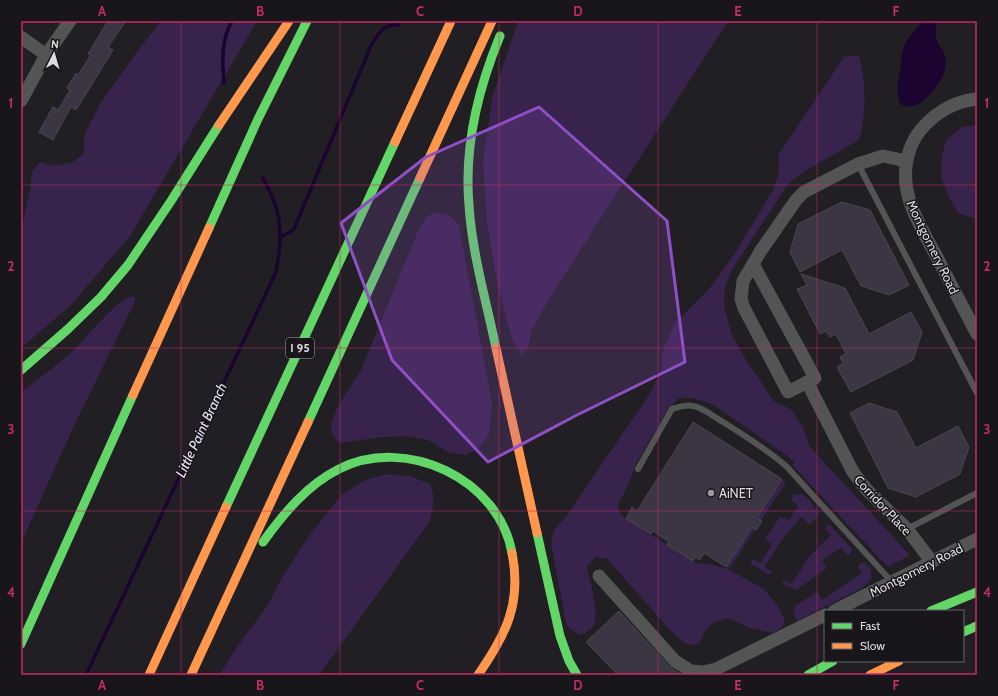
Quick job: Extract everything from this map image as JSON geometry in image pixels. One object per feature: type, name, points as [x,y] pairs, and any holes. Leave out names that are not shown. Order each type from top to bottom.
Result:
[{"type":"main road","points":[[21,370],[68,329],[101,297],[128,265],[171,201],[233,102],[289,21]]},
{"type":"main road","points":[[21,644],[258,119],[307,21]]},
{"type":"main road","name":"I 95","points":[[149,675],[451,21]]},
{"type":"main road","points":[[191,675],[492,21]]},
{"type":"main road","points":[[503,28],[483,83],[474,126],[470,153],[468,189],[471,222],[475,252],[560,636],[569,661],[577,675]]},
{"type":"main road","points":[[196,664],[256,552],[275,524],[293,504],[313,484],[340,468],[370,459],[400,457],[429,463],[456,475],[476,491],[496,513],[508,538],[514,566],[515,593],[509,621],[497,647],[478,675]]},
{"type":"main road","points":[[933,610],[977,592]]},
{"type":"main road","points":[[964,632],[977,626]]},
{"type":"main road","points":[[808,675],[831,662]]},
{"type":"main road","points":[[870,675],[897,662]]},
{"type":"street","points":[[21,101],[46,56],[70,21]]},
{"type":"street","points":[[21,37],[46,56]]},
{"type":"street","name":"Montgomery Road","points":[[977,99],[966,100],[949,106],[935,115],[922,128],[912,143],[906,161],[904,174],[906,187],[914,214],[977,334]]},
{"type":"street","points":[[753,264],[815,378],[788,392],[744,308],[741,299],[743,281],[753,264],[787,213],[804,192],[858,164],[883,156],[906,161]]},
{"type":"street","name":"Corridor Place","points":[[807,382],[853,472],[867,490],[907,529],[932,562]]},
{"type":"street","name":"Montgomery Road","points":[[836,610],[977,539]]},
{"type":"street","points":[[600,576],[675,661],[691,671],[703,672],[716,669],[824,615]]},
{"type":"lane","points":[[858,164],[977,393]]},
{"type":"lane","points":[[638,469],[672,409],[682,405],[694,406],[710,414],[777,458],[787,467],[892,582]]},
{"type":"lane","points":[[907,529],[977,493]]},
{"type":"highlighted area","points":[[539,107],[667,221],[685,362],[577,415],[488,462],[392,360],[341,223],[426,157]]},
{"type":"shaded area","points":[[161,21],[257,21],[130,236],[71,305],[21,348],[21,226],[30,190],[32,171],[40,162],[54,166],[73,162],[84,153],[84,135],[100,104]]},
{"type":"shaded area","points":[[518,21],[728,21],[552,294],[531,331],[528,349],[522,355],[513,342],[498,287],[487,223],[483,162],[492,98]]},
{"type":"shaded area","points":[[922,21],[937,21],[936,39],[943,50],[946,60],[946,67],[937,86],[923,101],[918,105],[906,106],[900,104],[898,93],[902,53],[904,45]]},
{"type":"shaded area","points":[[859,55],[865,98],[862,130],[859,140],[802,173],[788,184],[732,270],[725,287],[724,307],[732,335],[746,360],[774,401],[792,410],[803,428],[810,447],[910,555],[888,567],[792,465],[795,462],[712,404],[692,398],[679,398],[669,408],[637,462],[625,492],[619,502],[618,509],[623,517],[696,563],[710,564],[728,569],[764,589],[778,606],[785,620],[782,628],[772,633],[750,628],[728,618],[714,622],[705,631],[699,644],[691,645],[685,643],[671,631],[607,559],[595,557],[587,567],[594,596],[594,624],[592,628],[580,635],[566,624],[551,542],[554,530],[565,518],[651,392],[661,370],[663,350],[675,323],[709,289],[737,250],[773,190],[778,176],[779,154],[844,57]]},
{"type":"shaded area","points":[[977,125],[977,216],[973,218],[958,213],[949,197],[941,177],[942,156],[946,140],[962,127]]},
{"type":"shaded area","points":[[434,213],[448,215],[454,219],[459,226],[492,403],[489,435],[478,449],[465,455],[447,452],[428,440],[405,436],[375,438],[342,443],[336,440],[331,431],[332,422],[337,408],[361,370],[418,231],[426,217]]},
{"type":"shaded area","points":[[134,296],[136,299],[73,428],[21,543],[21,392],[72,352],[110,311]]},
{"type":"shaded area","points":[[386,474],[410,476],[430,484],[433,493],[433,507],[430,521],[319,675],[219,675],[269,603],[284,574],[309,536],[341,495],[363,481]]},
{"type":"shaded area","points":[[782,480],[786,482],[734,562],[729,568],[726,567]]},
{"type":"shaded area","points":[[802,494],[810,501],[819,514],[811,524],[801,517],[784,537],[764,567],[773,572],[769,575],[750,563],[753,559],[761,563],[772,545],[765,539],[780,517],[789,520],[798,506],[791,500],[793,495]]},
{"type":"shaded area","points":[[829,524],[852,549],[850,555],[847,555],[841,548],[822,560],[827,568],[796,590],[782,583],[784,580],[792,584],[809,557],[831,535],[825,529]]},
{"type":"shaded area","points":[[861,563],[865,563],[871,570],[871,580],[862,588],[797,621],[793,611],[796,605],[817,592],[822,600],[862,573],[858,566]]},
{"type":"building","points":[[108,21],[126,21],[108,47],[113,50],[76,110],[71,107],[53,140],[39,132],[53,107],[58,110],[70,90],[67,88],[76,73],[78,75],[91,55],[88,54]]},
{"type":"building","points":[[842,202],[870,210],[909,285],[889,295],[861,286],[842,250],[800,272],[790,252],[798,224]]},
{"type":"building","points":[[801,274],[845,288],[869,334],[911,312],[922,332],[913,360],[851,392],[837,367],[843,363],[840,357],[846,354],[836,334],[830,337],[826,331],[820,334],[797,289],[807,285]]},
{"type":"building","points":[[869,403],[897,412],[916,448],[958,426],[969,447],[960,474],[916,497],[888,488],[850,413]]},
{"type":"building","name":"AiNET","points":[[693,422],[782,479],[757,518],[762,521],[756,530],[752,527],[726,567],[704,553],[700,560],[695,557],[693,561],[667,545],[669,542],[653,531],[651,534],[626,519],[632,507],[637,511]]},
{"type":"building","points":[[619,611],[669,666],[681,675],[618,675],[586,642]]},
{"type":"waterway","name":"Little Paint Branch","points":[[224,83],[224,43],[228,28],[232,21]]},
{"type":"waterway","points":[[281,237],[293,230],[296,224],[371,46],[382,30],[389,26],[399,25]]},
{"type":"waterway","name":"Little Paint Branch","points":[[86,675],[276,272],[280,246],[278,213],[263,178]]},
{"type":"traffic: fast","points":[[209,228],[258,119],[307,21]]},
{"type":"traffic: fast","points":[[496,348],[473,241],[468,183],[474,119],[485,77],[500,36]]},
{"type":"traffic: fast","points":[[21,370],[68,329],[101,297],[128,265],[219,125]]},
{"type":"traffic: fast","points":[[226,507],[395,142]]},
{"type":"traffic: fast","points":[[308,422],[420,178]]},
{"type":"traffic: fast","points":[[21,644],[133,395]]},
{"type":"traffic: fast","points":[[263,542],[288,510],[306,491],[327,476],[339,469],[365,460],[392,457],[420,461],[446,470],[469,485],[489,504],[504,527],[512,553]]},
{"type":"traffic: fast","points":[[537,533],[560,636],[569,661],[577,675]]},
{"type":"traffic: fast","points":[[933,610],[977,592]]},
{"type":"traffic: fast","points":[[964,632],[977,626]]},
{"type":"traffic: fast","points":[[808,675],[831,662]]},
{"type":"traffic: slow","points":[[219,125],[289,21]]},
{"type":"traffic: slow","points":[[395,142],[451,21]]},
{"type":"traffic: slow","points":[[420,178],[492,21]]},
{"type":"traffic: slow","points":[[133,395],[209,228]]},
{"type":"traffic: slow","points":[[496,348],[537,533]]},
{"type":"traffic: slow","points":[[191,675],[308,422]]},
{"type":"traffic: slow","points":[[149,675],[226,507]]},
{"type":"traffic: slow","points":[[478,675],[497,646],[509,618],[515,588],[515,571],[512,553]]},
{"type":"traffic: slow","points":[[870,675],[897,662]]},
{"type":"place","name":"AiNET","points":[[711,493]]}]
